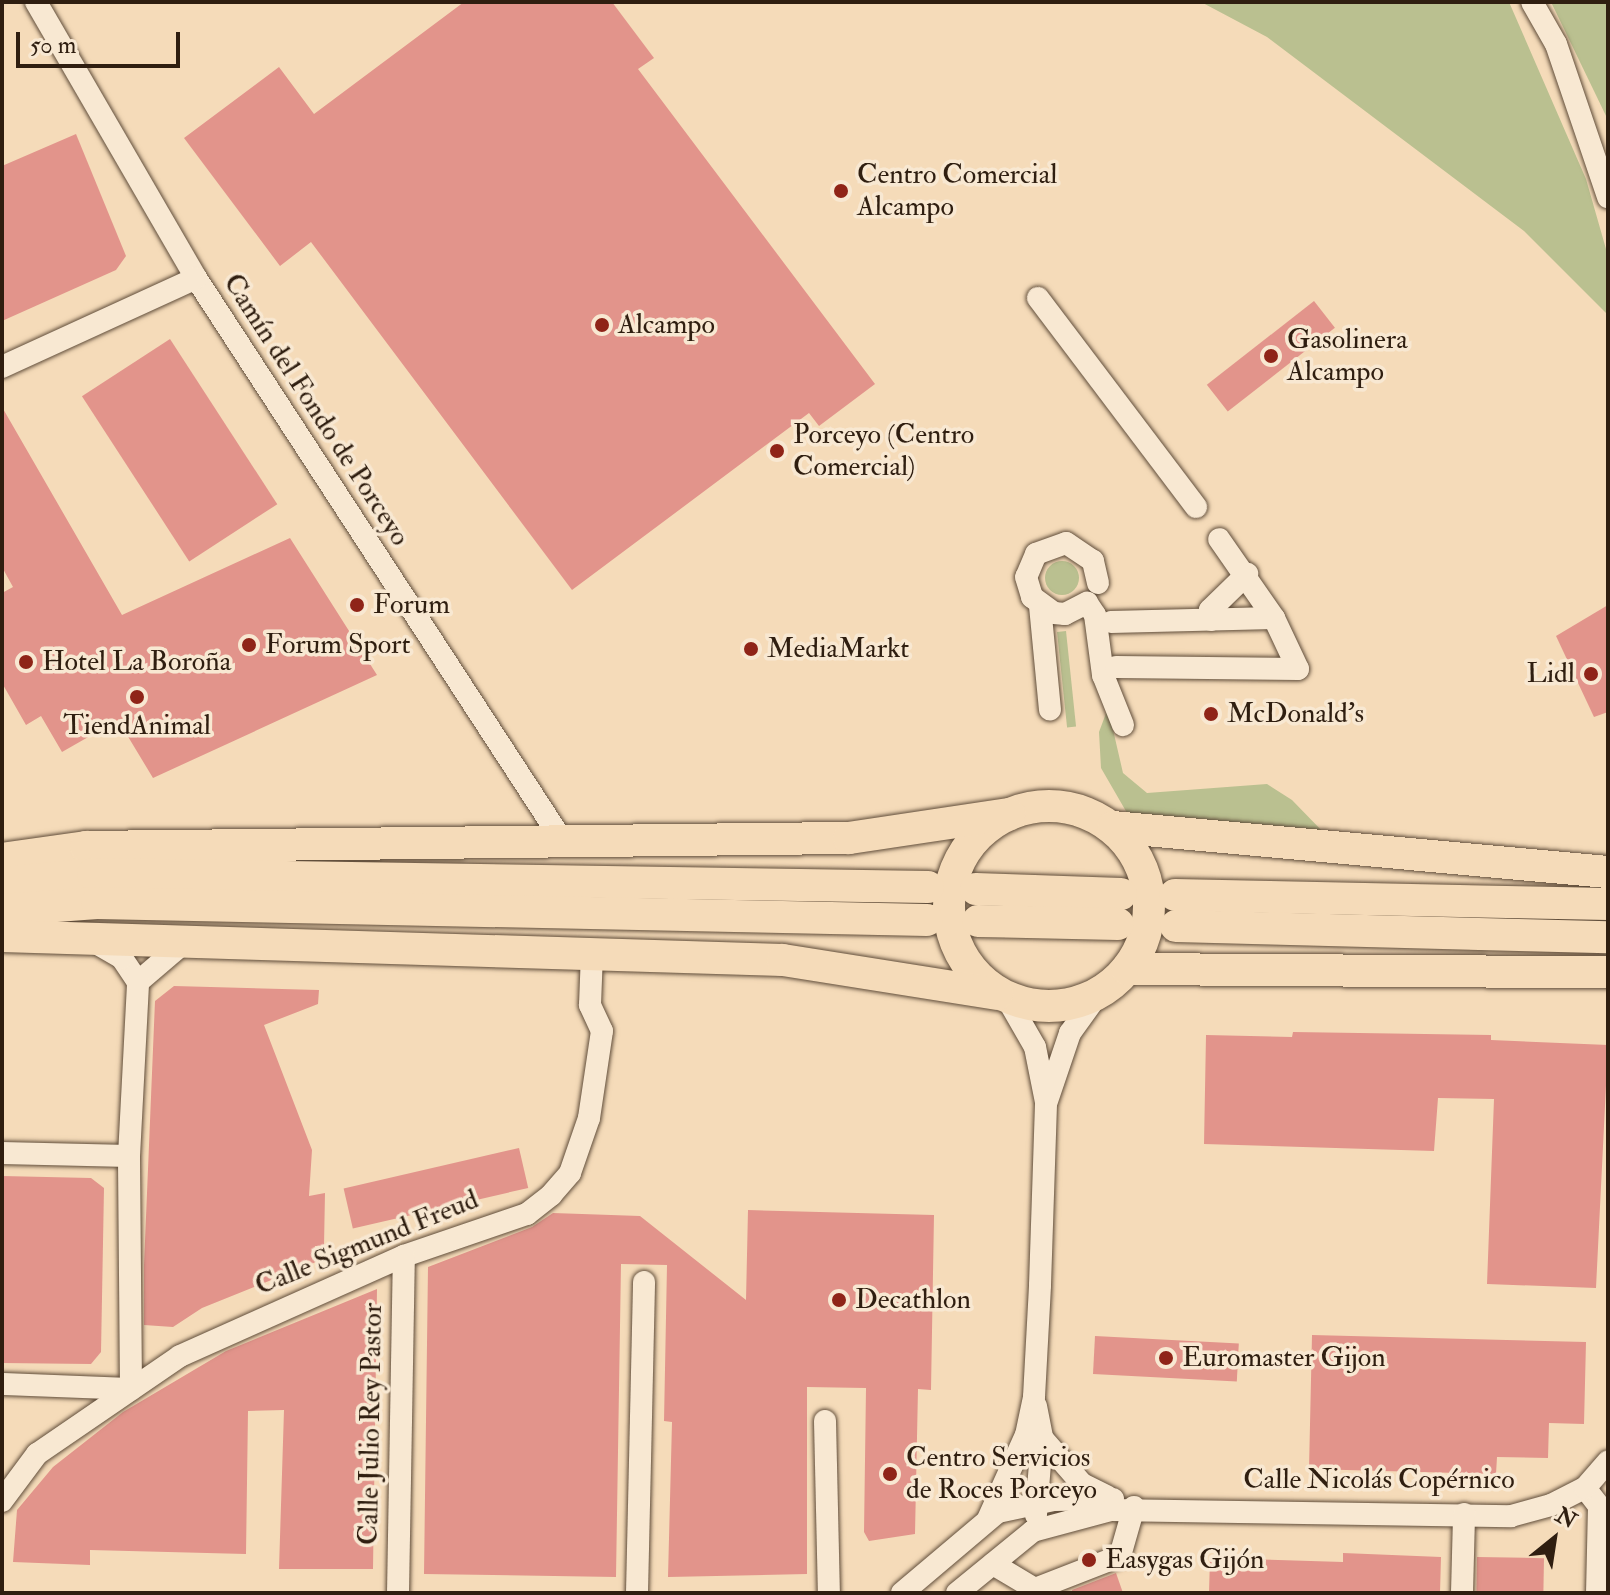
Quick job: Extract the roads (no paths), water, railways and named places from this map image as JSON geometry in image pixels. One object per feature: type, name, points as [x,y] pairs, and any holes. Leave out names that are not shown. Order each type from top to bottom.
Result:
[{"type":"highway","points":[[1003,997],[958,948],[947,902],[964,855],[979,835],[1009,814],[1027,806],[1063,805],[1113,827],[1608,872]]},
{"type":"highway","points":[[2,859],[86,847],[849,838],[1009,814]]},
{"type":"highway","points":[[2,936],[783,960],[1066,1007],[1096,997],[1127,969],[1146,934],[1150,901],[1142,867],[1113,827]]},
{"type":"highway","points":[[2,883],[93,874],[928,887]]},
{"type":"highway","points":[[976,889],[1120,909],[978,921]]},
{"type":"highway","points":[[2,910],[97,903],[927,920]]},
{"type":"highway","points":[[1608,904],[1176,910],[1608,937]]},
{"type":"highway","points":[[1127,969],[1608,972]]},
{"type":"street","name":"Camín del Fondo de Porceyo","points":[[36,2],[196,278],[465,697],[562,840]]},
{"type":"street","points":[[1532,2],[1556,44],[1608,197]]},
{"type":"street","points":[[2,367],[196,278]]},
{"type":"street","points":[[1038,298],[1196,507]]},
{"type":"street","points":[[1116,667],[1298,669],[1274,618],[1247,574],[1219,539]]},
{"type":"street","points":[[1050,710],[1028,592],[1029,565],[1055,544],[1086,553],[1098,583]]},
{"type":"street","points":[[1211,620],[1210,610],[1247,574]]},
{"type":"street","points":[[1028,592],[1065,614],[1087,603],[1095,615],[1103,675],[1123,725]]},
{"type":"street","points":[[1111,622],[1274,618]]},
{"type":"street","points":[[2,1384],[131,1389],[129,1156],[138,982],[122,958],[89,938]]},
{"type":"street","points":[[138,982],[186,941]]},
{"type":"street","name":"Calle Sigmund Freud","points":[[2,1501],[37,1454],[180,1356],[404,1256],[527,1214],[570,1173],[589,1118],[602,1031],[590,1005],[592,953]]},
{"type":"street","points":[[957,1593],[1033,1531],[1039,1502],[1034,1397],[1046,1102],[1035,1047],[1003,997]]},
{"type":"street","points":[[1046,1102],[1070,1033],[1096,997]]},
{"type":"street","points":[[2,1153],[129,1156]]},
{"type":"street","name":"Calle Julio Rey Pastor","points":[[398,1593],[404,1256]]},
{"type":"street","points":[[637,1593],[644,1282]]},
{"type":"street","points":[[825,1421],[829,1593]]},
{"type":"street","points":[[902,1593],[988,1519],[1034,1436]]},
{"type":"street","name":"Calle Nicolás Copérnico","points":[[1034,1436],[1082,1484],[1124,1503]]},
{"type":"street","name":"Calle Nicolás Copérnico","points":[[988,1519],[1016,1505],[1039,1502],[1511,1516],[1551,1505],[1585,1488],[1608,1462]]},
{"type":"street","points":[[1585,1488],[1599,1506],[1601,1584]]},
{"type":"street","points":[[1039,1502],[1058,1523]]},
{"type":"street","points":[[993,1564],[1035,1589],[1120,1556],[1124,1503]]},
{"type":"street","name":"Calle Nicolás Copérnico","points":[[1033,1531],[1124,1503]]},
{"type":"street","points":[[1462,1593],[1464,1514]]},
{"type":"tunnel","points":[[928,887],[976,889]]},
{"type":"tunnel","points":[[1121,894],[1175,895]]},
{"type":"tunnel","points":[[927,920],[978,921]]},
{"type":"tunnel","points":[[1118,924],[1176,926]]},
{"type":"place","name":"Centro Comercial Alcampo","points":[[841,191]]},
{"type":"place","name":"Alcampo","points":[[602,325]]},
{"type":"place","name":"Gasolinera Alcampo","points":[[1271,356]]},
{"type":"place","name":"Porceyo (Centro Comercial)","points":[[777,451]]},
{"type":"place","name":"Forum","points":[[357,605]]},
{"type":"place","name":"Forum Sport","points":[[249,645]]},
{"type":"place","name":"MediaMarkt","points":[[751,649]]},
{"type":"place","name":"Hotel La Boroña","points":[[26,662]]},
{"type":"place","name":"Lidl","points":[[1591,674]]},
{"type":"place","name":"TiendAnimal","points":[[137,697]]},
{"type":"place","name":"McDonald's","points":[[1211,714]]},
{"type":"place","name":"Decathlon","points":[[839,1300]]},
{"type":"place","name":"Euromaster Gijon","points":[[1166,1358]]},
{"type":"place","name":"Centro Servicios de Roces Porceyo","points":[[890,1474]]},
{"type":"place","name":"Easygas Gijón","points":[[1089,1560]]}]
